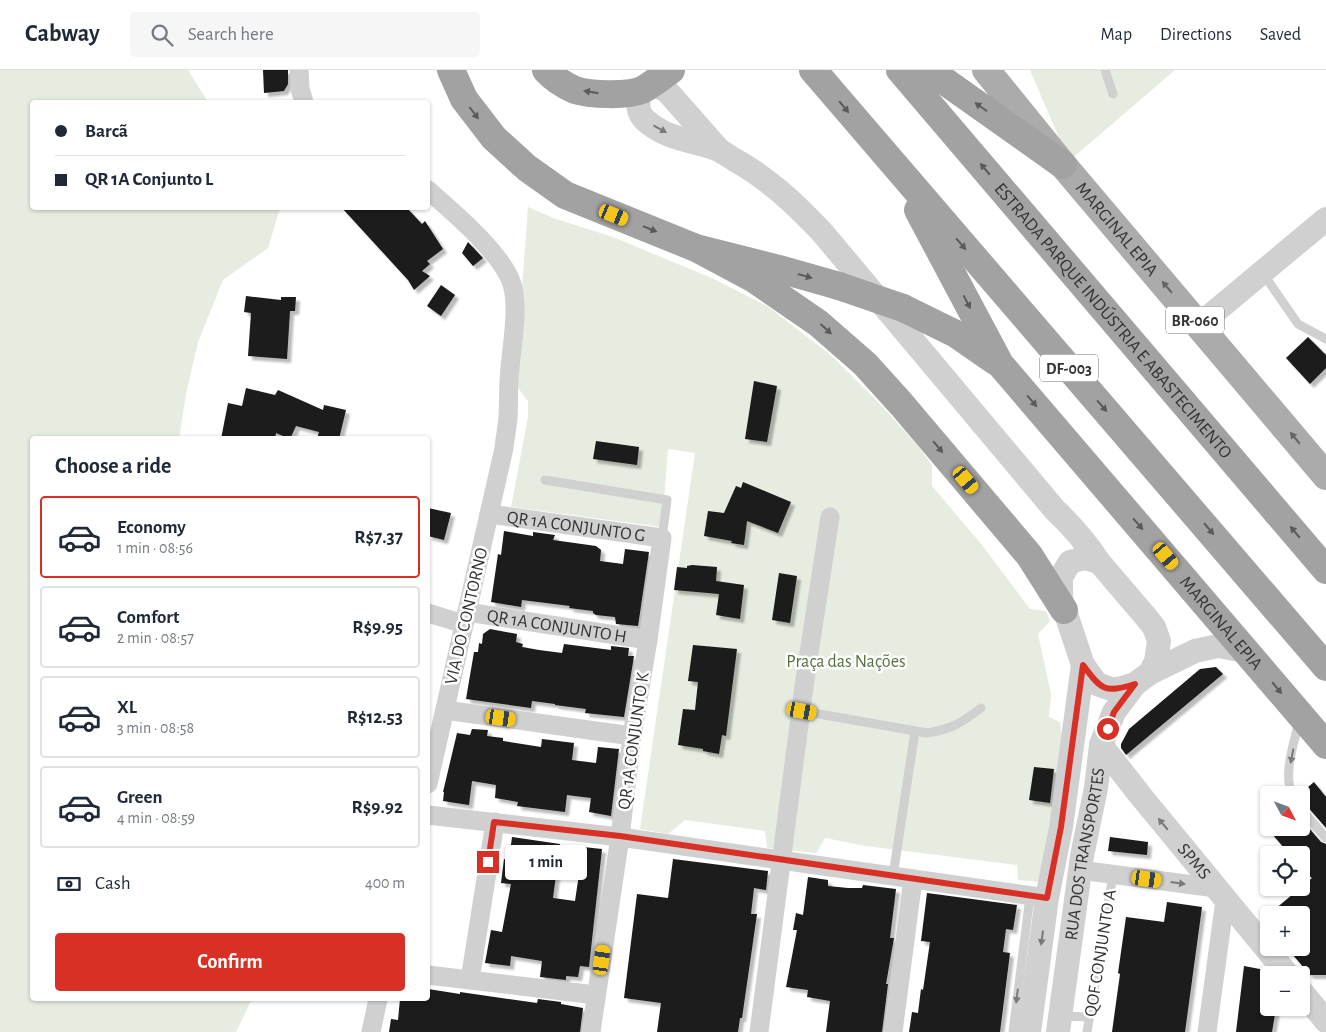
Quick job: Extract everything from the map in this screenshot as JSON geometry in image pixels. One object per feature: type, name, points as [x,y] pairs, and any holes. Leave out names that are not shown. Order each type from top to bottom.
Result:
[{"type":"highway","points":[[451,70],[464,99],[494,138],[527,168],[565,195],[696,248],[754,279],[818,323],[865,364],[1029,555],[1064,610]]},
{"type":"highway","points":[[546,70],[575,90],[607,95],[654,82]]},
{"type":"highway","name":"DF-003","points":[[813,70],[894,167],[1326,667]]},
{"type":"highway","name":"ESTRADA PARQUE INDÚSTRIA E ABASTECIMENTO","points":[[900,70],[1326,570]]},
{"type":"highway","points":[[929,70],[1063,165]]},
{"type":"highway","points":[[894,167],[1000,364]]},
{"type":"highway","points":[[696,248],[779,268],[904,308],[956,334],[1000,364]]},
{"type":"highway","name":"MARGINAL EPIA","points":[[1000,364],[1326,745]]},
{"type":"main road","name":"BR-060","points":[[986,70],[1063,165]]},
{"type":"main road","name":"MARGINAL EPIA","points":[[1063,165],[1326,476]]},
{"type":"street","points":[[299,70],[300,89],[303,100]]},
{"type":"street","points":[[719,150],[667,92],[654,82],[637,104],[639,114],[657,128],[681,140],[719,150],[747,167],[777,188],[821,231],[1055,510],[1082,537],[1099,562],[1154,627],[1158,641],[1156,661],[1142,679],[1119,689],[1111,689],[1097,684],[1083,665],[1061,599],[1061,577],[1070,562],[1068,541],[1055,510]]},
{"type":"street","name":"VIA DO CONTORNO","points":[[430,192],[477,235],[500,263],[512,284],[514,313],[508,417],[504,448],[430,775]]},
{"type":"street","points":[[1199,325],[1326,219]]},
{"type":"street","name":"QR 1A CONJUNTO G","points":[[489,514],[662,538]]},
{"type":"street","points":[[759,1032],[805,679],[830,517]]},
{"type":"street","name":"QR 1A CONJUNTO K","points":[[591,1032],[620,836],[632,736],[662,538]]},
{"type":"street","points":[[1070,562],[1085,558],[1099,562]]},
{"type":"street","name":"QR 1A CONJUNTO H","points":[[430,613],[648,640]]},
{"type":"street","name":"RUA DOS TRANSPORTES","points":[[1059,1024],[1080,870],[1096,788],[1101,745],[1114,712],[1142,679],[1195,651],[1218,646],[1245,651]]},
{"type":"street","name":"RUA DOS TRANSPORTES","points":[[1029,1032],[1039,897],[1057,851],[1083,665]]},
{"type":"street","points":[[445,710],[632,736]]},
{"type":"street","name":"SPMS","points":[[1101,745],[1220,894],[1280,966]]},
{"type":"street","points":[[430,815],[620,836],[1039,897]]},
{"type":"street","points":[[470,980],[494,822]]},
{"type":"street","points":[[1057,851],[1068,850],[1074,854],[1080,870],[1113,874],[1220,894],[1207,1032]]},
{"type":"street","points":[[893,1032],[913,879]]},
{"type":"street","points":[[430,975],[596,995]]},
{"type":"street","points":[[371,1032],[378,1001]]},
{"type":"street","points":[[1310,1002],[1326,1021]]},
{"type":"lane","points":[[1105,70],[1113,94]]},
{"type":"lane","points":[[1262,272],[1298,324],[1326,339]]},
{"type":"lane","points":[[545,480],[667,500],[662,538]]},
{"type":"lane","points":[[802,711],[927,733],[946,730],[961,723],[981,708]]},
{"type":"lane","points":[[1289,786],[1288,778],[1300,716]]},
{"type":"lane","points":[[893,876],[915,732]]},
{"type":"lane","points":[[1310,819],[1326,838]]},
{"type":"lane","name":"QOF CONJUNTO A","points":[[1087,1032],[1113,874]]},
{"type":"lane","points":[[1013,1032],[1039,897]]},
{"type":"lane","points":[[1059,1024],[1089,1017]]},
{"type":"green space","points":[[0,70],[188,70],[207,100],[30,100],[30,210],[279,210],[268,248],[223,280],[198,342],[186,394],[179,436],[30,436],[30,1001],[251,1001],[236,1032],[0,1032]]},
{"type":"green space","points":[[1030,70],[1175,70],[1069,161]]},
{"type":"green space","name":"Praça das Nações","points":[[528,207],[553,218],[613,237],[714,279],[767,306],[832,356],[881,405],[918,446],[932,465],[932,486],[982,545],[1030,609],[1046,611],[1050,621],[1038,634],[1051,694],[1049,717],[1060,722],[1063,744],[1039,882],[1018,880],[1017,865],[866,846],[825,838],[816,853],[767,848],[765,831],[685,820],[668,834],[640,829],[695,453],[668,449],[662,527],[511,507],[528,417],[528,401],[515,384]]},
{"type":"building","points":[[263,70],[288,70],[288,84],[284,91],[264,93]]},
{"type":"building","points":[[344,210],[409,210],[422,224],[425,221],[443,249],[427,261],[430,264],[422,271],[430,276],[414,290],[408,280]]},
{"type":"building","points":[[468,242],[483,258],[473,266],[462,253]]},
{"type":"building","points":[[441,285],[455,295],[441,316],[427,306]]},
{"type":"building","points":[[246,296],[281,300],[281,297],[296,297],[295,311],[290,311],[287,359],[248,356],[251,313],[244,312]]},
{"type":"building","points":[[1308,337],[1326,355],[1326,368],[1310,384],[1286,358]]},
{"type":"building","points":[[754,381],[777,386],[767,442],[745,439]]},
{"type":"building","points":[[246,388],[275,395],[278,390],[323,410],[324,405],[346,410],[340,436],[318,436],[319,432],[296,426],[291,436],[283,436],[276,433],[276,436],[222,436],[228,403],[242,406]]},
{"type":"building","points":[[596,441],[639,447],[637,465],[593,459]]},
{"type":"building","points":[[743,482],[791,502],[778,533],[747,521],[744,545],[704,536],[708,511],[724,513],[736,486],[741,488]]},
{"type":"building","points":[[430,508],[451,513],[444,540],[430,536]]},
{"type":"building","points":[[504,531],[533,536],[533,532],[555,535],[553,540],[596,546],[601,550],[600,561],[623,564],[625,549],[649,552],[638,626],[616,624],[615,617],[596,615],[593,611],[569,608],[570,606],[522,600],[521,607],[491,602],[498,554],[501,555]]},
{"type":"building","points":[[687,566],[717,567],[716,581],[744,585],[740,619],[716,615],[719,594],[674,590],[677,567],[687,568]]},
{"type":"building","points":[[779,573],[797,576],[790,623],[772,620]]},
{"type":"building","points":[[490,629],[517,634],[516,642],[523,644],[522,647],[539,650],[562,653],[564,644],[611,650],[611,646],[629,648],[628,656],[634,656],[624,717],[585,713],[586,709],[532,701],[531,708],[466,699],[474,652],[478,652],[479,643],[482,644],[483,634]]},
{"type":"building","points":[[693,645],[737,649],[726,736],[722,735],[719,754],[678,745],[683,709],[695,710],[698,682],[688,681]]},
{"type":"building","points":[[1216,667],[1223,674],[1126,755],[1121,748],[1121,744],[1129,729],[1200,669]]},
{"type":"building","points":[[472,729],[488,730],[487,736],[503,738],[503,741],[541,747],[542,739],[574,743],[572,760],[596,763],[598,747],[619,749],[611,816],[589,812],[591,798],[567,795],[565,812],[517,806],[518,802],[495,798],[496,785],[472,781],[469,805],[443,801],[443,792],[457,733],[470,735]]},
{"type":"building","points":[[1034,767],[1054,769],[1050,803],[1029,800]]},
{"type":"building","points":[[1314,782],[1326,797],[1326,828],[1310,810],[1309,786]]},
{"type":"building","points":[[1310,829],[1321,842],[1326,844],[1326,975],[1310,975],[1310,966],[1302,966],[1294,956],[1310,956],[1310,906],[1279,906],[1291,896],[1310,896],[1310,880],[1312,878],[1310,876],[1310,846],[1282,846],[1274,836],[1310,836]]},
{"type":"building","points":[[512,837],[560,844],[553,898],[575,901],[583,847],[602,849],[589,967],[580,966],[578,977],[566,976],[566,980],[540,977],[542,961],[511,956],[510,966],[485,963],[491,930],[502,932],[511,884],[501,883],[504,859],[509,860]]},
{"type":"building","points":[[1110,837],[1148,842],[1147,855],[1108,851]]},
{"type":"building","points":[[673,859],[768,871],[766,890],[754,888],[751,914],[757,914],[742,1018],[740,1018],[738,1032],[657,1032],[661,1003],[624,998],[637,894],[668,898]]},
{"type":"building","points":[[808,877],[828,880],[828,886],[862,888],[863,885],[896,889],[890,938],[894,938],[886,984],[888,984],[882,1032],[826,1032],[830,1001],[807,997],[808,990],[786,987],[797,930],[793,930],[796,913],[803,915]]},
{"type":"building","points":[[927,893],[1017,905],[1013,930],[1006,929],[1003,952],[1010,953],[1000,1032],[909,1032],[912,1012],[918,1013],[930,942],[921,941]]},
{"type":"building","points":[[1167,902],[1202,907],[1185,1032],[1112,1032],[1126,917],[1164,922]]},
{"type":"building","points":[[1244,966],[1260,969],[1260,1016],[1275,1016],[1272,1032],[1236,1032]]},
{"type":"building","points":[[430,989],[537,1003],[538,999],[561,1002],[561,1004],[583,1008],[580,1032],[389,1032],[391,1019],[398,1020],[400,1001],[430,1001]]},
{"type":"route","points":[[488,862],[494,822],[620,836],[1047,898],[1061,827],[1083,665],[1097,684],[1111,689],[1119,689],[1135,684],[1114,712],[1108,729]]}]
